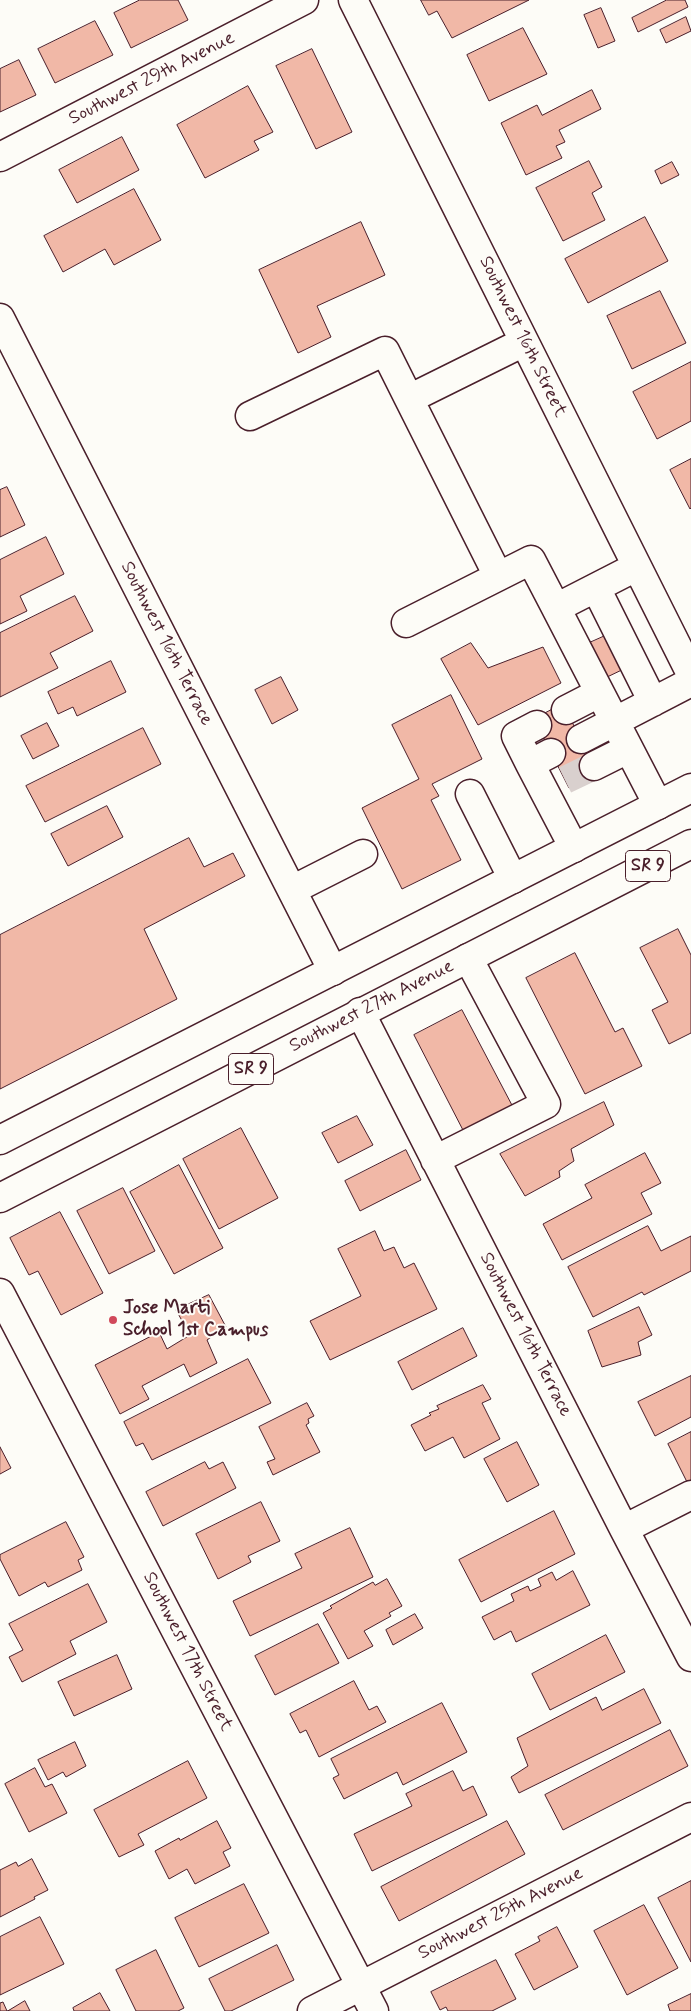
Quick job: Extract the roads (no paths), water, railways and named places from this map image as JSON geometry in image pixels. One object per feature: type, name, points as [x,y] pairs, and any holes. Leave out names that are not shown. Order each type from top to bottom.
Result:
[{"type":"main road","name":"Southwest 29th Avenue","points":[[0,157],[304,0]]},
{"type":"main road","name":"Southwest 16th Street","points":[[353,0],[636,567],[687,658]]},
{"type":"main road","name":"Southwest 16th Terrace","points":[[0,318],[333,971]]},
{"type":"main road","points":[[409,399],[524,342]]},
{"type":"main road","points":[[250,416],[385,351],[498,576]]},
{"type":"main road","points":[[406,623],[531,560],[613,722],[658,805]]},
{"type":"main road","points":[[556,608],[636,567]]},
{"type":"main road","points":[[596,588],[653,702]]},
{"type":"main road","points":[[581,739],[691,682]]},
{"type":"main road","points":[[566,710],[599,693]]},
{"type":"main road","points":[[537,725],[516,736],[541,758],[555,786],[574,848]]},
{"type":"main road","points":[[594,766],[628,749]]},
{"type":"main road","name":"SR 9","points":[[0,1140],[691,788]]},
{"type":"main road","points":[[470,794],[513,879]]},
{"type":"main road","name":"Southwest 27th Avenue","points":[[0,1198],[691,844]]},
{"type":"main road","points":[[292,890],[362,854]]},
{"type":"main road","points":[[435,1160],[546,1104],[468,958]]},
{"type":"main road","name":"Southwest 16th Terrace","points":[[360,1012],[691,1657]]},
{"type":"main road","name":"Southwest 17th Street","points":[[0,1293],[374,2011]]},
{"type":"main road","points":[[624,1529],[691,1495]]},
{"type":"main road","name":"Southwest 25th Avenue","points":[[312,2011],[691,1817]]},
{"type":"tunnel","points":[[565,780],[594,766]]},
{"type":"place","name":"Jose Marti School 1st Campus","points":[[113,1320]]}]
